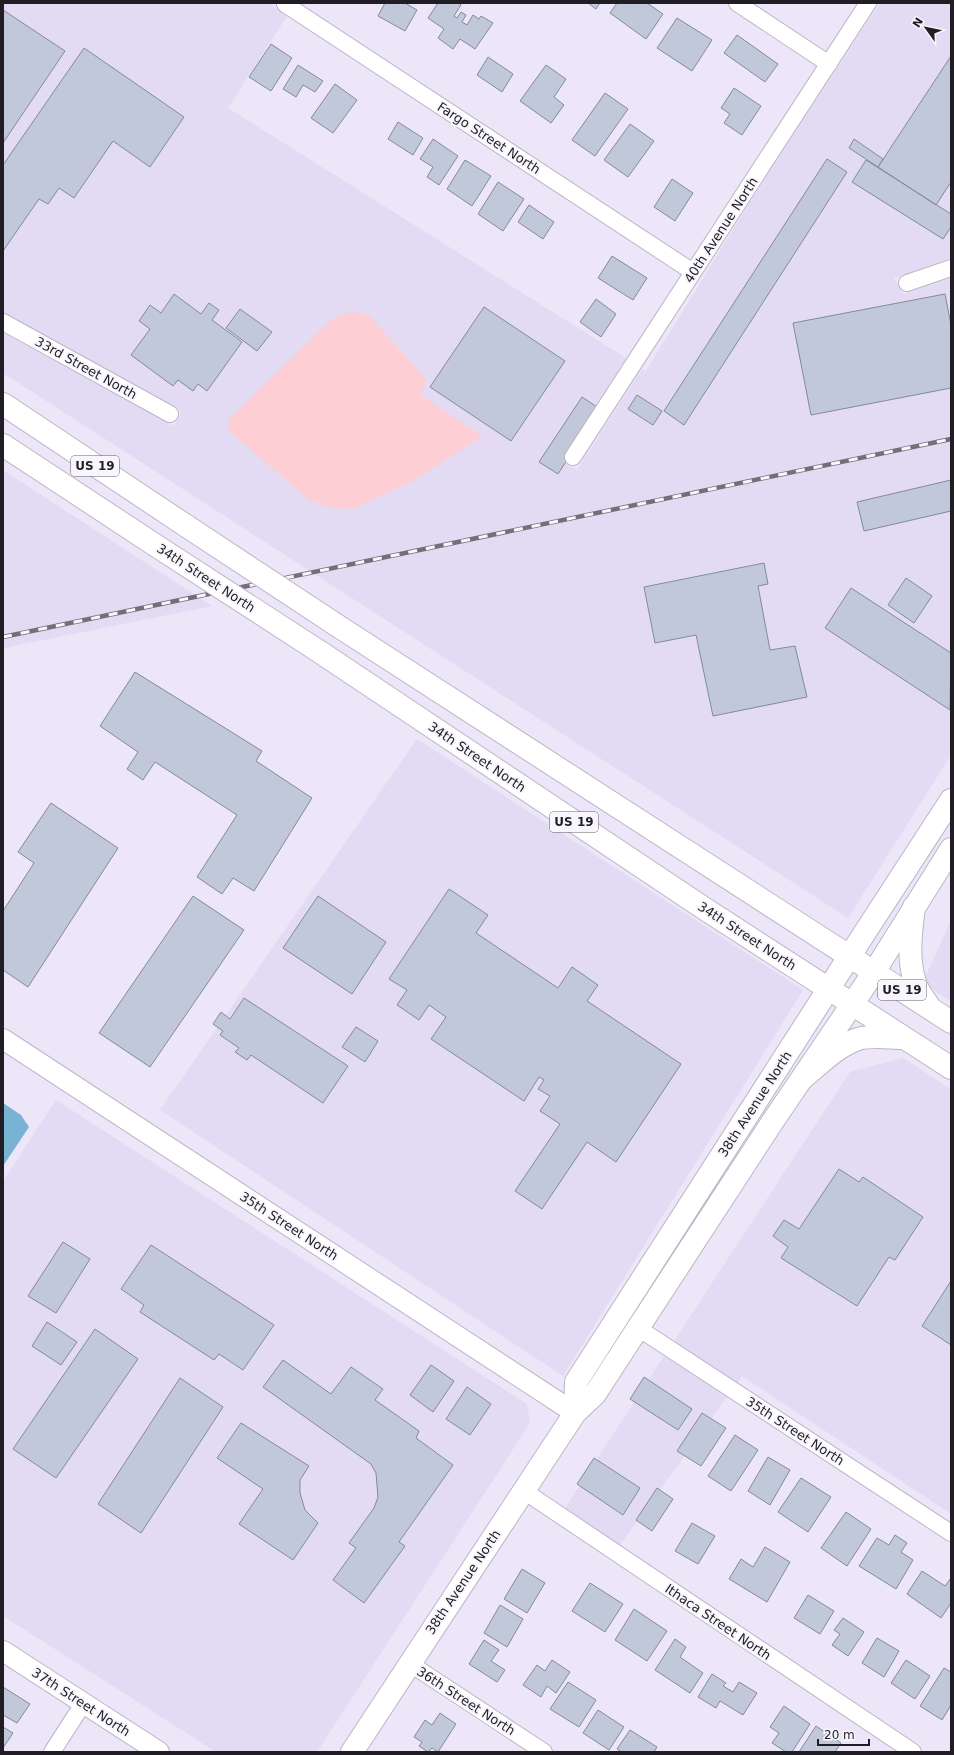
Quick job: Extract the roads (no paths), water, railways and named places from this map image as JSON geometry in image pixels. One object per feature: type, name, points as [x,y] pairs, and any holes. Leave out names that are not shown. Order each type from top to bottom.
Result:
[{"type":"main road","name":"US 19","points":[[3,404],[341,628],[951,1022]]},
{"type":"main road","name":"34th Street North","points":[[3,445],[320,652],[702,907],[951,1068]]},
{"type":"main road","name":"38th Avenue North","points":[[575,1413],[576,1382],[829,990],[849,956],[951,800]]},
{"type":"main road","name":"38th Avenue North","points":[[352,1752],[409,1663],[575,1413],[595,1394],[874,972],[951,849]]},
{"type":"main road","points":[[914,907],[910,939],[910,960],[915,983],[931,1009]]},
{"type":"main road","points":[[803,1078],[838,1049],[858,1040],[866,1038],[904,1038]]},
{"type":"street","points":[[737,3],[829,64]]},
{"type":"street","name":"40th Avenue North","points":[[574,457],[868,3]]},
{"type":"street","name":"Fargo Street North","points":[[285,4],[693,272]]},
{"type":"street","points":[[907,283],[951,268]]},
{"type":"street","name":"33rd Street North","points":[[3,322],[170,414]]},
{"type":"street","name":"35th Street North","points":[[3,1040],[575,1413]]},
{"type":"street","name":"35th Street North","points":[[638,1328],[951,1533]]},
{"type":"street","name":"Ithaca Street North","points":[[524,1491],[913,1752]]},
{"type":"street","name":"37th Street North","points":[[3,1651],[158,1752]]},
{"type":"street","name":"36th Street North","points":[[409,1663],[544,1752]]},
{"type":"street","points":[[52,1752],[83,1704]]},
{"type":"water","points":[[3,1103],[21,1115],[29,1127],[3,1166]]},
{"type":"railway","points":[[3,637],[951,439]]}]
